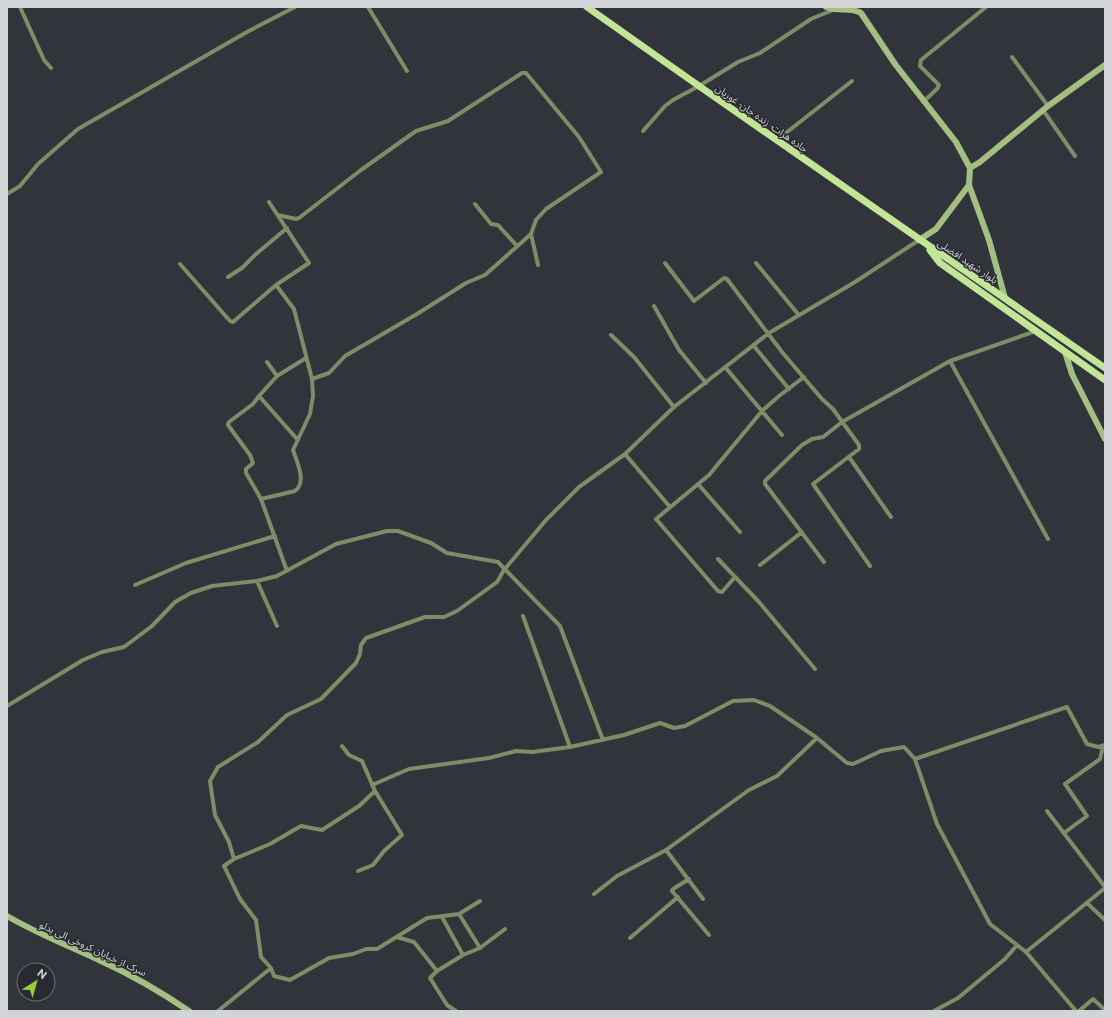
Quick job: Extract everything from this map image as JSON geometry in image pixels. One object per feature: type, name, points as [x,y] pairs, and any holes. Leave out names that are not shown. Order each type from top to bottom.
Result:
[{"type":"main road","name":"جاده هرات- زنده جان- غوریان","points":[[587,7],[926,245]]},
{"type":"main road","points":[[826,7],[833,10],[857,8],[862,12],[894,64],[956,142],[970,168],[969,185],[989,240],[1005,298]]},
{"type":"main road","points":[[970,168],[980,162],[1046,108],[1105,65]]},
{"type":"main road","points":[[919,240],[936,229],[969,185]]},
{"type":"main road","name":"بلوار شهید افضلی","points":[[926,245],[1105,368]]},
{"type":"main road","name":"بلوار شهید افضلی","points":[[926,245],[940,263],[1105,380]]},
{"type":"main road","points":[[1065,352],[1072,374],[1105,439]]},
{"type":"main road","name":"سرک از خیابان کروخی الی بدلو","points":[[7,916],[41,935],[101,961],[138,980],[189,1011]]},
{"type":"street","points":[[20,7],[44,60],[51,68]]},
{"type":"street","points":[[7,194],[20,186],[38,164],[78,129],[247,32],[295,7]]},
{"type":"street","points":[[368,7],[407,72]]},
{"type":"street","points":[[923,102],[937,89],[939,85],[920,66],[921,60],[986,7]]},
{"type":"street","points":[[643,131],[665,106],[738,62],[760,53],[810,19],[833,10]]},
{"type":"street","points":[[1012,57],[1046,108],[1075,156]]},
{"type":"street","points":[[278,215],[296,219],[299,218],[361,170],[416,131],[448,121],[522,73],[526,73],[579,137],[601,172],[546,209],[536,220],[531,234],[485,275],[466,283],[417,314],[345,356],[329,373],[312,379]]},
{"type":"street","points":[[776,140],[852,81]]},
{"type":"street","points":[[180,264],[232,323],[276,285],[309,263],[288,228],[269,202]]},
{"type":"street","points":[[475,204],[491,224],[498,226],[517,246]]},
{"type":"street","points":[[228,277],[242,268],[256,254],[288,228]]},
{"type":"street","points":[[531,234],[538,265]]},
{"type":"street","points":[[234,859],[229,842],[215,815],[210,781],[218,766],[258,742],[287,715],[321,699],[356,663],[360,654],[361,645],[366,638],[426,617],[444,617],[458,611],[498,582],[504,570],[546,520],[579,488],[625,454],[674,407],[769,333],[798,314],[855,282],[919,240]]},
{"type":"street","points":[[756,263],[798,314]]},
{"type":"street","points":[[665,264],[694,301],[724,278],[727,279],[782,352],[822,399],[834,409],[860,447],[849,457],[814,482],[813,486],[870,566]]},
{"type":"street","points":[[261,499],[295,491],[300,488],[301,483],[299,468],[294,450],[297,439],[310,414],[313,396],[312,379],[294,309],[276,285]]},
{"type":"street","points":[[654,306],[679,350],[706,383]]},
{"type":"street","points":[[824,562],[765,483],[795,451],[812,439],[822,437],[842,422],[950,361],[1036,331]]},
{"type":"street","points":[[612,335],[634,358],[674,407]]},
{"type":"street","points":[[753,345],[788,389]]},
{"type":"street","points":[[287,571],[261,499],[246,472],[246,469],[253,463],[250,455],[228,425],[229,422],[253,404],[278,376],[306,358]]},
{"type":"street","points":[[950,361],[1048,539]]},
{"type":"street","points":[[266,362],[278,376]]},
{"type":"street","points":[[725,367],[782,435]]},
{"type":"street","points":[[735,577],[722,592],[718,591],[656,521],[657,518],[709,476],[762,411],[804,377]]},
{"type":"street","points":[[259,396],[297,439]]},
{"type":"street","points":[[625,454],[670,507]]},
{"type":"street","points":[[849,457],[891,517]]},
{"type":"street","points":[[698,484],[740,532]]},
{"type":"street","points":[[7,706],[83,660],[102,652],[124,647],[152,626],[175,602],[190,593],[212,586],[257,581],[277,576],[332,546],[386,531],[398,531],[431,543],[447,553],[498,562],[504,570],[558,624],[603,740]]},
{"type":"street","points":[[760,565],[802,532]]},
{"type":"street","points":[[135,585],[186,563],[275,536]]},
{"type":"street","points":[[718,560],[759,602],[815,669]]},
{"type":"street","points":[[257,581],[276,626]]},
{"type":"street","points":[[523,616],[570,747]]},
{"type":"street","points":[[372,785],[409,769],[489,758],[516,751],[532,752],[570,747],[603,740],[660,723],[674,728],[685,726],[733,701],[754,700],[770,706],[817,738],[848,763],[853,764],[881,751],[904,747],[915,759],[937,824],[990,924],[1026,952],[1078,1011],[1093,999],[1105,1010]]},
{"type":"street","points":[[915,759],[1067,707],[1087,744],[1098,748],[1104,745]]},
{"type":"street","points":[[594,894],[617,876],[666,850],[749,790],[777,776],[817,738]]},
{"type":"street","points":[[1064,833],[1087,816],[1065,784],[1100,759],[1104,745]]},
{"type":"street","points":[[342,746],[349,755],[362,761],[375,791],[402,835],[384,851],[373,865],[358,871]]},
{"type":"street","points":[[375,791],[359,806],[322,830],[301,826],[270,844],[234,859],[224,866],[240,899],[256,920],[261,957],[271,968],[274,976],[290,980],[329,958],[353,954],[366,949],[378,949],[427,918],[459,914],[480,901]]},
{"type":"street","points":[[1026,952],[1105,888],[1047,811]]},
{"type":"street","points":[[666,850],[703,899]]},
{"type":"street","points":[[688,879],[672,890],[709,935]]},
{"type":"street","points":[[630,938],[678,898]]},
{"type":"street","points":[[1087,903],[1105,920]]},
{"type":"street","points":[[459,914],[480,948]]},
{"type":"street","points":[[442,917],[463,955]]},
{"type":"street","points":[[456,1011],[447,1005],[430,978],[463,955],[480,948],[505,929]]},
{"type":"street","points":[[397,937],[414,942],[438,971]]},
{"type":"street","points":[[934,1011],[958,998],[1005,959],[1017,945]]},
{"type":"street","points":[[218,1011],[271,968]]}]
